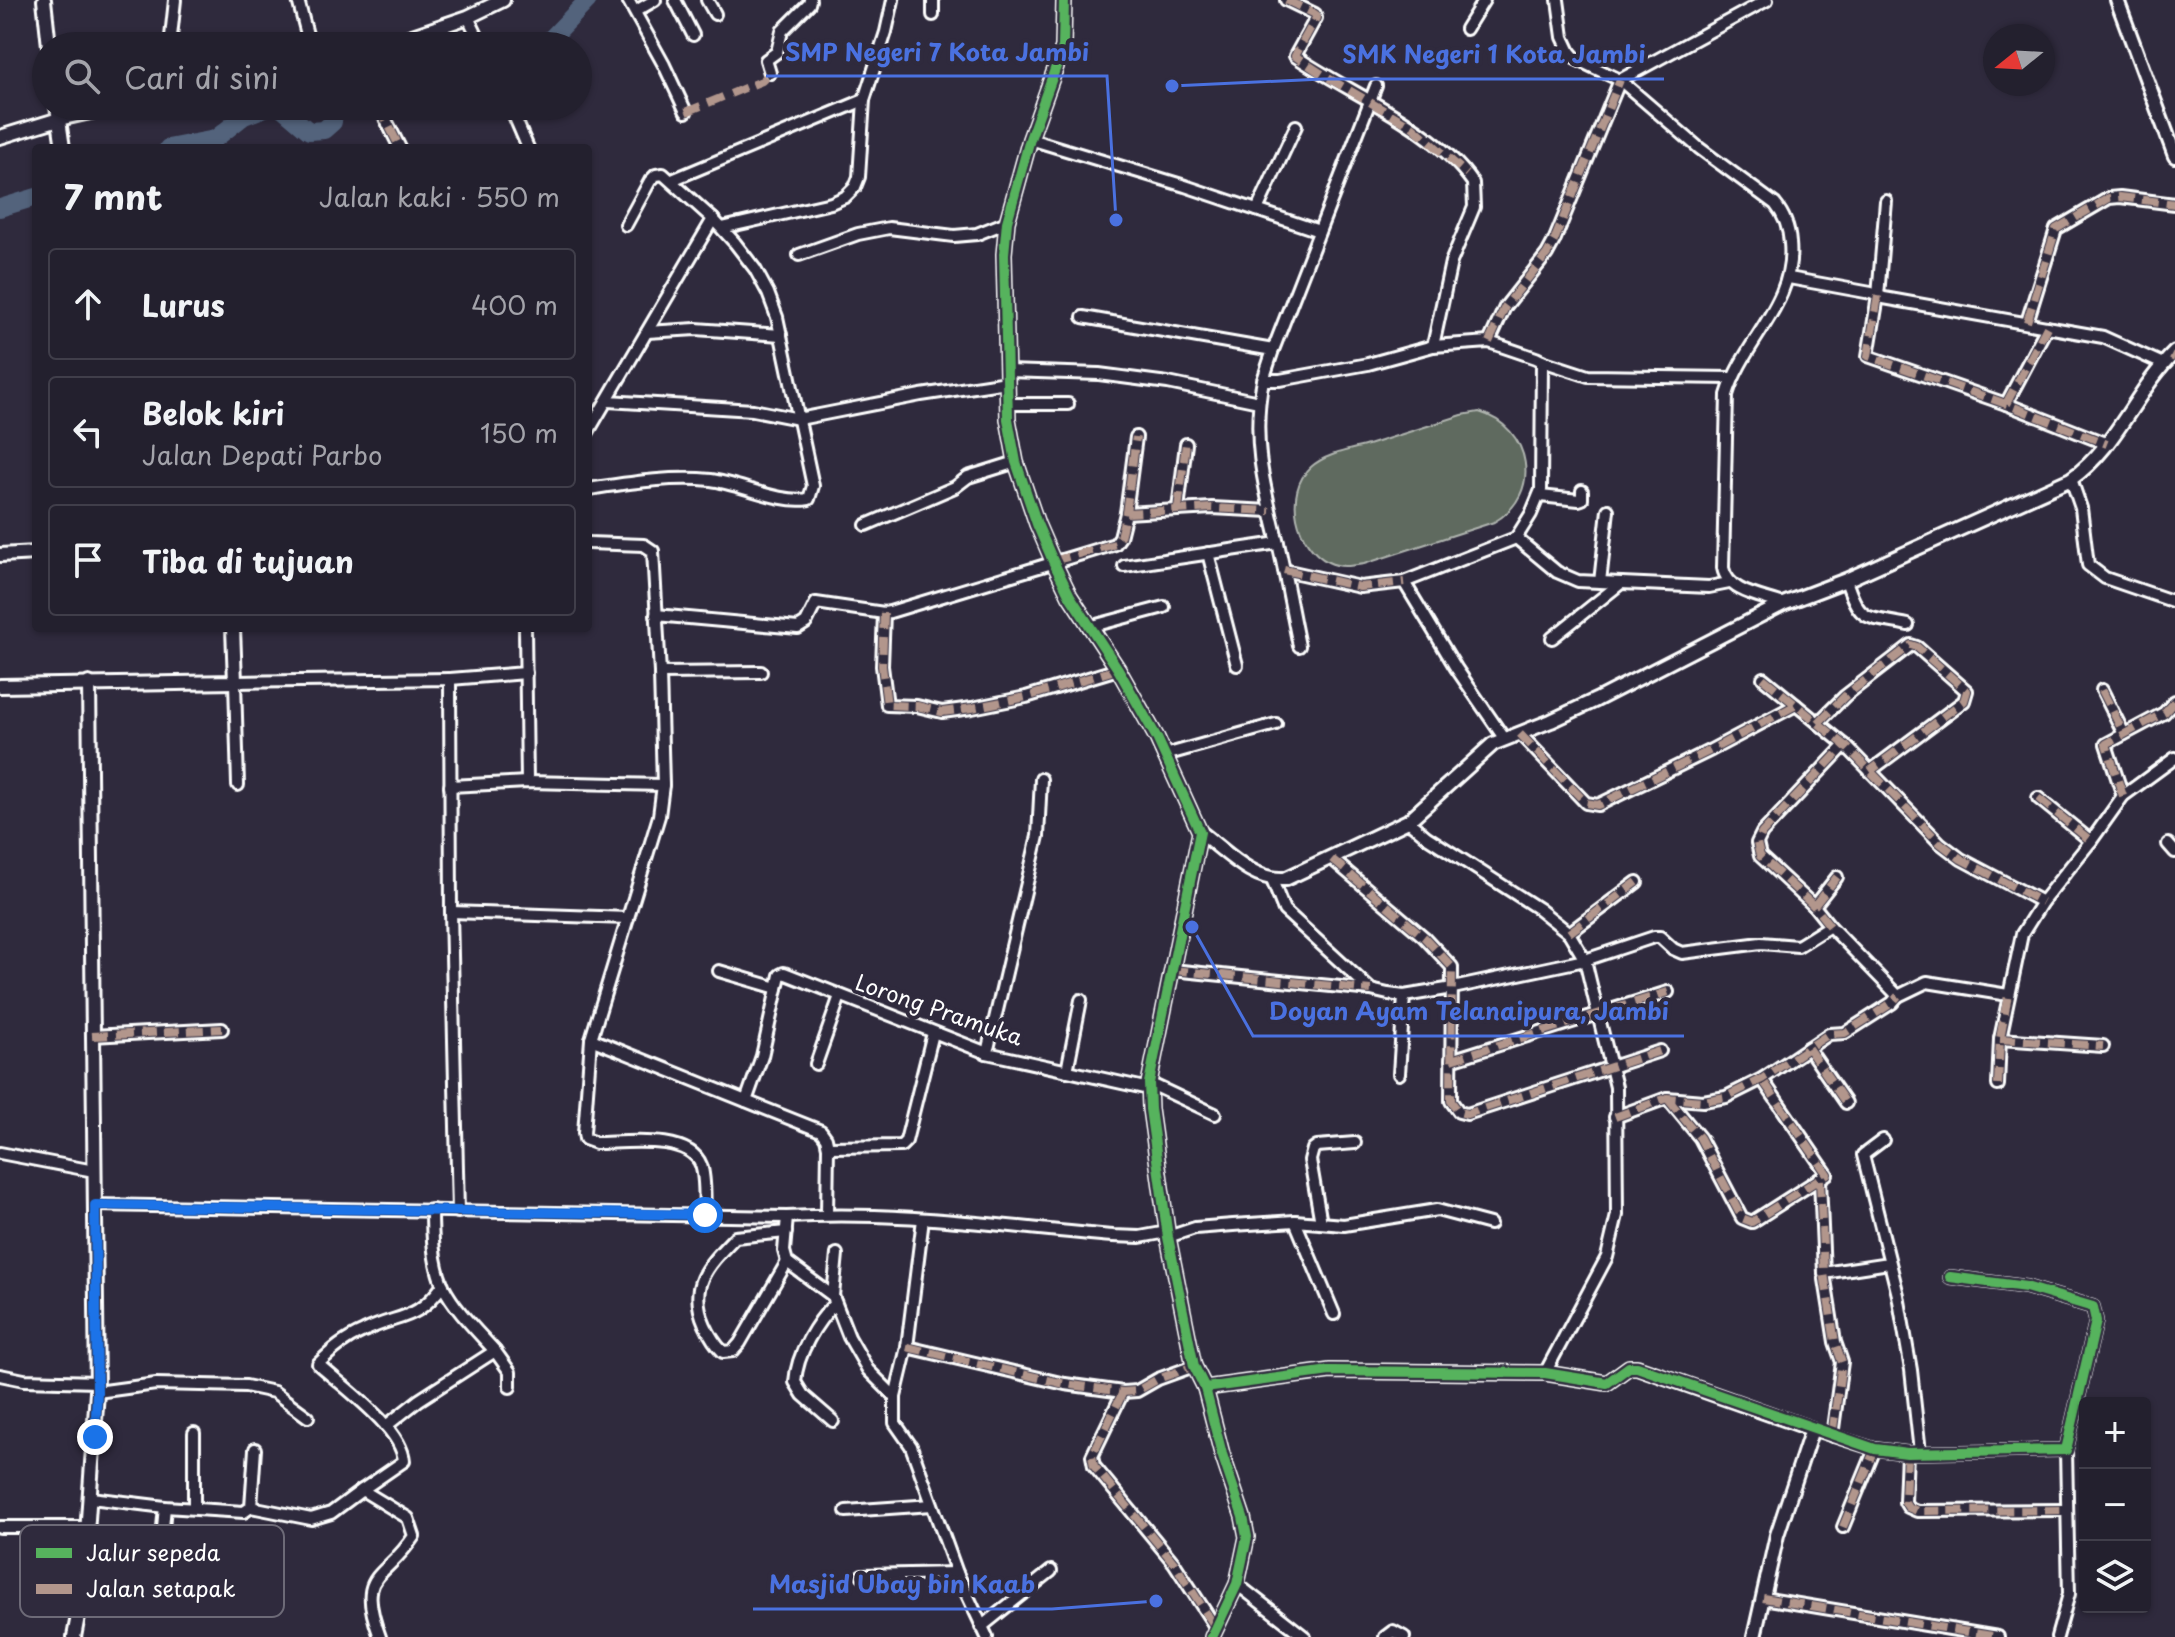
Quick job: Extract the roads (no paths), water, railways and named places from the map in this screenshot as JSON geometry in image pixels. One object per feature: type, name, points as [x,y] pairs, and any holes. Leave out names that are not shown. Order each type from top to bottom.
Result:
[{"type":"street","points":[[44,0],[47,32]]},
{"type":"street","points":[[172,32],[175,0]]},
{"type":"street","points":[[298,0],[306,32]]},
{"type":"street","points":[[424,32],[468,17],[503,0]]},
{"type":"street","points":[[628,0],[686,112]]},
{"type":"street","points":[[636,11],[655,0]]},
{"type":"street","points":[[675,0],[693,35]]},
{"type":"street","points":[[707,0],[715,14]]},
{"type":"street","points":[[770,73],[767,58],[777,52],[782,31],[810,0]]},
{"type":"street","points":[[722,228],[831,203],[845,197],[855,187],[859,177],[864,100],[893,0]]},
{"type":"street","points":[[933,0],[933,15]]},
{"type":"street","points":[[1064,0],[1063,47],[1030,139],[1007,222],[1004,254],[1007,404],[1016,462],[1037,524],[1070,596],[1118,669],[1165,755],[1200,832],[1258,876],[1272,880],[1285,879],[1332,859],[1408,821],[1493,744],[1504,738],[1520,734],[1596,700],[1783,604],[1846,580],[2071,479],[2086,469],[2150,392],[2171,358],[2103,337],[1789,278]]},
{"type":"street","points":[[1286,0],[1315,14],[1316,18],[1295,56],[1413,127],[1451,158],[1473,183],[1474,207],[1451,262],[1433,346]]},
{"type":"street","points":[[1466,29],[1484,0]]},
{"type":"street","points":[[1558,0],[1563,37],[1576,59],[1620,80],[1699,148],[1775,204],[1783,214],[1789,234],[1792,263],[1785,291],[1732,378],[1727,395],[1723,568],[1729,583]]},
{"type":"street","points":[[1489,342],[1505,307],[1554,241],[1620,80],[1767,0]]},
{"type":"street","points":[[2117,0],[2175,156]]},
{"type":"street","points":[[468,17],[475,32]]},
{"type":"street","points":[[1299,646],[1257,434],[1259,402],[1273,350],[1376,86]]},
{"type":"street","points":[[672,180],[864,100]]},
{"type":"street","points":[[0,137],[39,120]]},
{"type":"street","points":[[59,120],[62,144]]},
{"type":"street","points":[[386,120],[398,144]]},
{"type":"street","points":[[516,120],[526,144]]},
{"type":"street","points":[[1257,210],[1296,126]]},
{"type":"street","points":[[1030,139],[1319,231]]},
{"type":"street","points":[[592,488],[652,479],[711,480],[793,499],[809,499],[813,486],[777,317],[755,269],[722,228],[663,174],[656,175],[626,225]]},
{"type":"street","points":[[2027,322],[2056,229],[2109,198],[2175,204]]},
{"type":"street","points":[[1886,201],[1878,296],[1868,356],[2006,404],[2107,444]]},
{"type":"street","points":[[592,426],[713,219]]},
{"type":"street","points":[[799,255],[858,234],[889,228],[965,235],[977,234],[1007,222]]},
{"type":"street","points":[[1083,317],[1273,350]]},
{"type":"street","points":[[2006,404],[2047,327]]},
{"type":"street","points":[[647,332],[696,329],[781,335]]},
{"type":"street","points":[[1263,380],[1280,380],[1368,364],[1433,346],[1489,342],[1574,373],[1599,377],[1732,378]]},
{"type":"street","points":[[1284,570],[1360,587],[1404,582],[1516,538],[1540,496],[1542,361]]},
{"type":"street","points":[[608,401],[753,410],[799,419],[1006,376],[1099,374],[1168,383],[1259,402]]},
{"type":"street","points":[[1007,404],[1068,404]]},
{"type":"street","points":[[656,615],[803,627],[812,607],[821,602],[884,613],[1115,544],[1126,513],[1136,437]]},
{"type":"street","points":[[1178,509],[1186,444]]},
{"type":"street","points":[[866,525],[955,487],[968,477],[1016,462]]},
{"type":"street","points":[[2071,479],[2081,508],[2088,565],[2105,578],[2175,602]]},
{"type":"street","points":[[1540,496],[1579,500],[1582,499],[1582,491]]},
{"type":"street","points":[[1126,513],[1178,509],[1270,511]]},
{"type":"street","points":[[1600,582],[1608,510]]},
{"type":"street","points":[[1516,538],[1567,578],[1709,587],[1729,583],[1783,604]]},
{"type":"street","points":[[592,543],[649,547],[655,558],[663,785],[659,816],[591,1039],[585,1139],[596,1143],[677,1144],[693,1153],[703,1171],[705,1215]]},
{"type":"street","points":[[1124,566],[1278,543]]},
{"type":"street","points":[[0,555],[32,553]]},
{"type":"street","points":[[1208,553],[1237,665]]},
{"type":"street","points":[[1846,580],[1860,612],[1908,625]]},
{"type":"street","points":[[1404,582],[1456,668],[1504,738]]},
{"type":"street","points":[[1552,638],[1621,583]]},
{"type":"street","points":[[1089,627],[1164,607]]},
{"type":"street","points":[[884,613],[882,666],[887,705],[917,706],[942,712],[972,708],[1026,697],[1118,669]]},
{"type":"street","points":[[233,632],[238,785]]},
{"type":"street","points":[[525,632],[527,782]]},
{"type":"street","points":[[1818,723],[1869,676],[1914,645],[1967,691],[1964,701],[1870,771]]},
{"type":"street","points":[[660,673],[761,672]]},
{"type":"street","points":[[0,686],[450,679],[526,673]]},
{"type":"street","points":[[1763,678],[1845,745],[1940,843],[1961,859],[2042,902]]},
{"type":"street","points":[[450,679],[451,912],[458,1212]]},
{"type":"street","points":[[88,1525],[97,1387],[89,683]]},
{"type":"street","points":[[2102,690],[2124,734]]},
{"type":"street","points":[[2123,796],[2106,744],[2164,713],[2175,701]]},
{"type":"street","points":[[1520,734],[1586,803],[1598,805],[1796,705]]},
{"type":"street","points":[[1165,755],[1276,724]]},
{"type":"street","points":[[1845,745],[1762,833],[1757,843],[1760,856],[1814,906],[1898,996]]},
{"type":"street","points":[[1998,1085],[2000,1039],[2022,934],[2042,902],[2123,796],[2175,758]]},
{"type":"street","points":[[987,1053],[1038,836],[1041,779]]},
{"type":"street","points":[[450,786],[527,782],[663,785]]},
{"type":"street","points":[[2038,798],[2091,841]]},
{"type":"street","points":[[1408,821],[1427,837],[1539,909],[1569,933],[1585,960],[1616,1087],[1617,1215],[1607,1257],[1545,1373]]},
{"type":"street","points":[[1200,832],[1149,1086],[1167,1234],[1194,1366],[1205,1388],[1247,1537],[1237,1584],[1214,1633]]},
{"type":"street","points":[[1332,859],[1424,937],[1452,967],[1451,1101],[1455,1109],[1464,1114],[1660,1051]]},
{"type":"street","points":[[1814,906],[1837,877]]},
{"type":"street","points":[[1272,880],[1284,910],[1371,990]]},
{"type":"street","points":[[1569,933],[1637,882]]},
{"type":"street","points":[[451,912],[628,918]]},
{"type":"street","points":[[1172,970],[1404,996],[1585,960],[1654,937],[1660,937],[1682,953],[1761,943],[1798,946],[1830,926]]},
{"type":"street","points":[[719,971],[777,988],[762,1056],[746,1101]]},
{"type":"street","name":"Lorong Pramuka","points":[[777,988],[780,975],[786,973],[987,1053],[1149,1086],[1215,1114]]},
{"type":"street","points":[[1615,1117],[1667,1098],[1703,1101],[1726,1097],[1762,1079],[1829,1034],[1845,1033],[1898,996],[1927,982],[2008,995]]},
{"type":"street","points":[[1451,1060],[1668,992]]},
{"type":"street","points":[[816,1064],[840,996]]},
{"type":"street","points":[[1399,1074],[1404,996]]},
{"type":"street","points":[[1067,1071],[1081,1000]]},
{"type":"street","points":[[92,1036],[222,1029]]},
{"type":"street","points":[[828,1147],[901,1146],[906,1141],[933,1033]]},
{"type":"street","points":[[591,1039],[813,1127],[826,1138],[828,1147],[827,1214]]},
{"type":"street","points":[[2000,1039],[2103,1046]]},
{"type":"street","points":[[1808,1048],[1846,1103]]},
{"type":"street","points":[[1667,1098],[1700,1138],[1746,1221],[1758,1221],[1827,1174],[1762,1079]]},
{"type":"street","points":[[1883,1140],[1863,1155],[1909,1357],[1920,1452]]},
{"type":"street","points":[[1321,1223],[1310,1160],[1313,1149],[1317,1146],[1355,1143]]},
{"type":"street","points":[[0,1153],[94,1171]]},
{"type":"street","points":[[1820,1180],[1824,1273],[1832,1330],[1842,1362],[1832,1436]]},
{"type":"street","points":[[95,1205],[787,1217],[827,1214],[1140,1237],[1195,1228],[1295,1221],[1344,1225],[1437,1210],[1490,1224]]},
{"type":"street","points":[[432,1210],[432,1240],[443,1285],[510,1372],[510,1387]]},
{"type":"street","points":[[787,1217],[784,1251],[787,1262],[834,1299]]},
{"type":"street","points":[[923,1219],[907,1347],[895,1397],[895,1423],[911,1446],[957,1573],[987,1637]]},
{"type":"street","points":[[1295,1221],[1334,1314]]},
{"type":"street","points":[[786,1232],[735,1237],[718,1255],[697,1286],[698,1311],[713,1343],[723,1352],[733,1351],[740,1343],[787,1262]]},
{"type":"street","points":[[837,1254],[834,1299],[849,1337],[868,1370],[895,1397]]},
{"type":"street","points":[[1824,1273],[1889,1263]]},
{"type":"street","points":[[1950,1277],[2026,1287],[2093,1307],[2096,1321],[2066,1450],[2069,1594],[2057,1637]]},
{"type":"street","points":[[91,1498],[236,1512],[244,1512],[251,1507],[311,1519],[331,1513],[404,1461],[386,1426],[318,1364],[336,1346],[363,1331],[424,1309],[443,1285]]},
{"type":"street","points":[[833,1421],[803,1395],[795,1382],[801,1357],[834,1299]]},
{"type":"street","points":[[907,1347],[1065,1384],[1123,1392],[1137,1391],[1158,1379],[1194,1366]]},
{"type":"street","points":[[386,1426],[419,1400],[495,1351]]},
{"type":"street","points":[[1205,1388],[1330,1371],[1545,1373],[1607,1383],[1629,1367],[1637,1367],[1875,1449],[1907,1453],[2066,1450]]},
{"type":"street","points":[[0,1375],[97,1387],[156,1384],[246,1386],[274,1392],[308,1417]]},
{"type":"street","points":[[1123,1392],[1092,1456],[1094,1466],[1174,1563],[1214,1633]]},
{"type":"street","points":[[1754,1637],[1777,1535],[1812,1429]]},
{"type":"street","points":[[194,1433],[194,1507]]},
{"type":"street","points":[[251,1507],[255,1449]]},
{"type":"street","points":[[1843,1527],[1875,1449]]},
{"type":"street","points":[[1907,1453],[1905,1502],[1917,1511],[2067,1510]]},
{"type":"street","points":[[362,1490],[408,1518],[414,1531],[410,1543],[379,1572],[369,1590],[371,1613],[380,1637]]},
{"type":"street","points":[[846,1511],[932,1505]]},
{"type":"street","points":[[163,1525],[165,1507]]},
{"type":"street","points":[[981,1627],[1051,1571]]},
{"type":"street","points":[[862,1575],[957,1573]]},
{"type":"street","points":[[1237,1584],[1305,1637]]},
{"type":"street","points":[[1763,1598],[1998,1637]]},
{"type":"street","points":[[74,1637],[78,1617]]},
{"type":"street","points":[[1385,1637],[1393,1631],[1404,1637]]},
{"type":"waterway","points":[[557,32],[588,0]]},
{"type":"waterway","points":[[189,144],[215,139],[239,120]]},
{"type":"waterway","points":[[296,120],[309,131],[324,130],[333,120]]},
{"type":"waterway","points":[[0,208],[32,198]]},
{"type":"place","name":"SMK Negeri 1 Kota Jambi","points":[[1172,86]]},
{"type":"place","name":"SMP Negeri 7 Kota Jambi","points":[[1116,220]]},
{"type":"place","name":"Doyan Ayam Telanaipura, Jambi","points":[[1192,927]]},
{"type":"place","name":"Masjid Ubay bin Kaab","points":[[1156,1601]]}]
